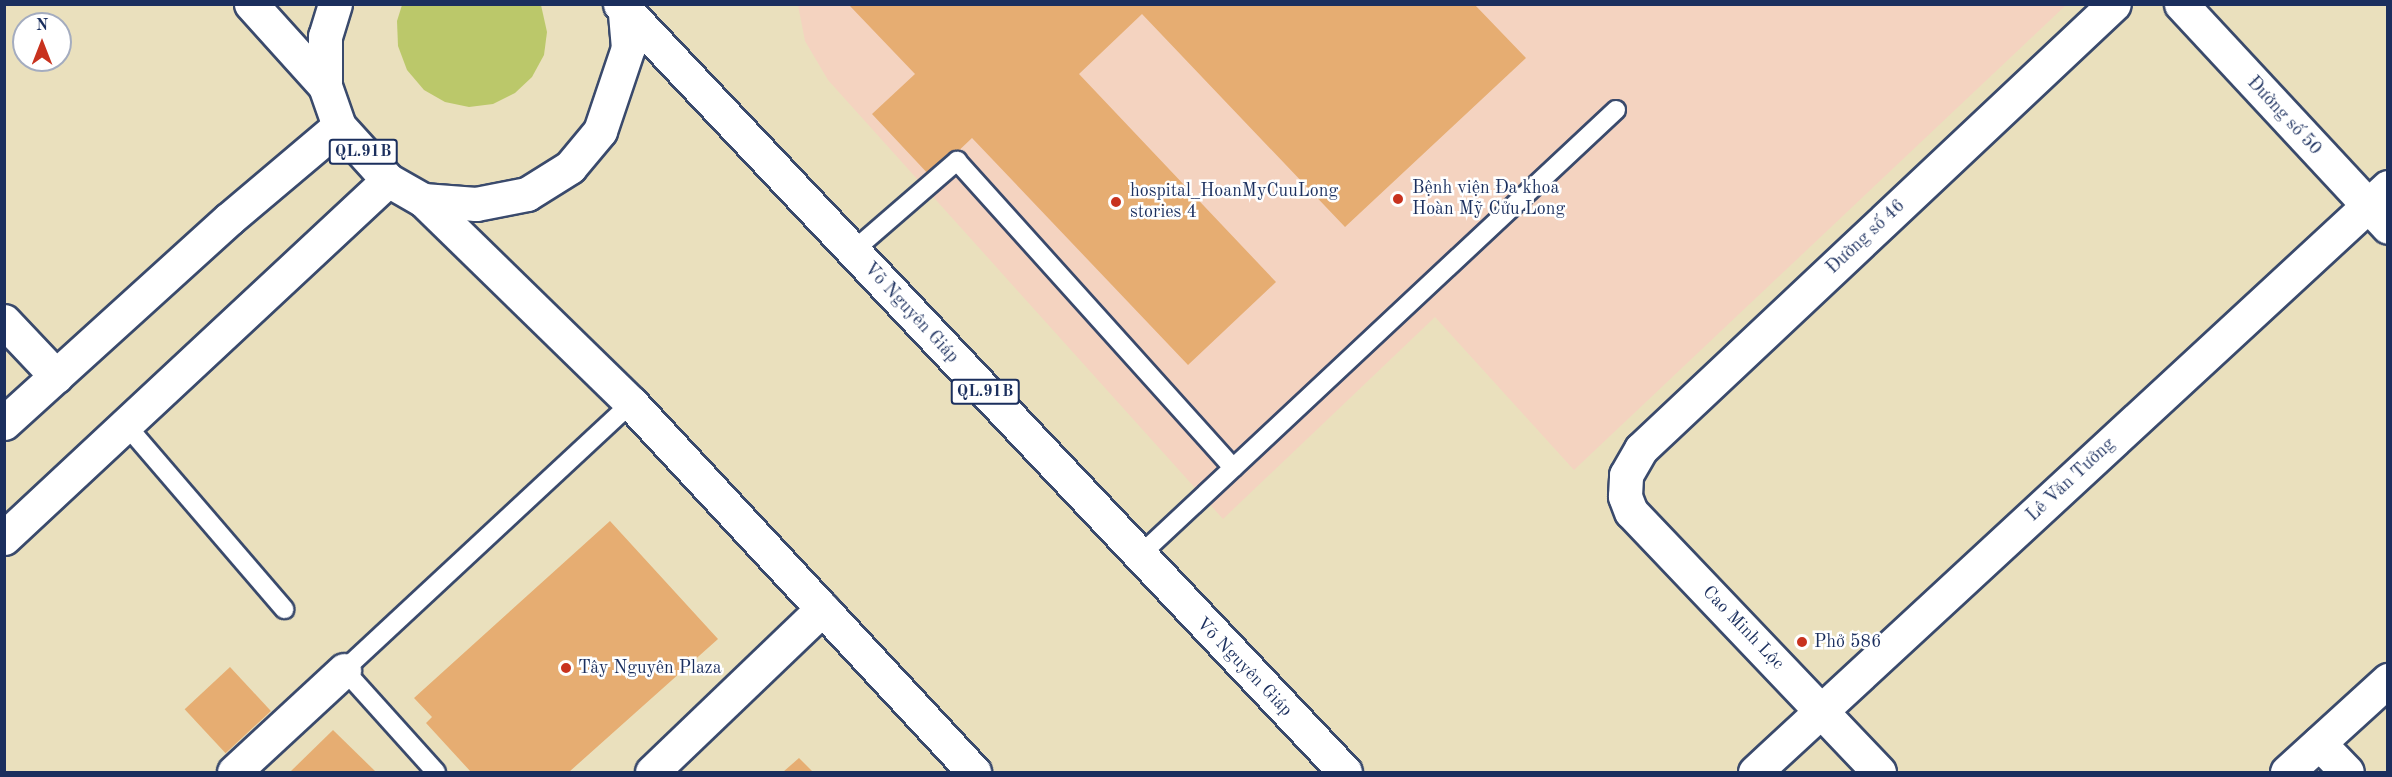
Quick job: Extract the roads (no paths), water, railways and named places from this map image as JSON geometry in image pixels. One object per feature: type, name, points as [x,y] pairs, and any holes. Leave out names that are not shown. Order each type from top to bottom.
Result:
[{"type":"main road","name":"QL.91B","points":[[251,4],[325,86]]},
{"type":"main road","name":"QL.91B","points":[[335,4],[325,36],[325,86],[339,126],[388,180],[423,200],[630,403],[974,772]]},
{"type":"main road","name":"Đường số 46","points":[[1626,475],[1641,448],[2115,4]]},
{"type":"main road","name":"Đường số 50","points":[[2181,4],[2381,207]]},
{"type":"main road","name":"QL.91B","points":[[423,200],[476,204],[517,196],[570,167],[600,131],[616,88],[628,48],[622,8]]},
{"type":"main road","name":"Võ Nguyên Giáp","points":[[622,8],[1345,772]]},
{"type":"main road","points":[[4,423],[229,219],[339,126]]},
{"type":"main road","points":[[4,538],[388,180]]},
{"type":"main road","name":"Lê Văn Tưởng","points":[[1755,772],[2381,207]]},
{"type":"main road","points":[[4,321],[56,376]]},
{"type":"main road","name":"Cao Minh Lộc","points":[[1626,475],[1626,496],[1631,512],[1879,772]]},
{"type":"main road","points":[[652,772],[822,609]]},
{"type":"main road","points":[[234,772],[344,670]]},
{"type":"main road","points":[[2287,772],[2388,681]]},
{"type":"main road","points":[[2319,743],[2347,772]]},
{"type":"lane","points":[[1139,556],[1616,110]]},
{"type":"lane","points":[[853,251],[957,161],[1233,468]]},
{"type":"lane","points":[[436,772],[344,670],[630,403]]},
{"type":"lane","points":[[126,425],[284,609]]},
{"type":"place","name":"Bệnh viện Đa khoa Hoàn Mỹ Cửu Long","points":[[1398,199]]},
{"type":"place","name":"hospital_HoanMyCuuLong stories 4","points":[[1116,202]]},
{"type":"place","name":"Phở 586","points":[[1802,642]]},
{"type":"place","name":"Tây Nguyên Plaza","points":[[566,668]]}]
